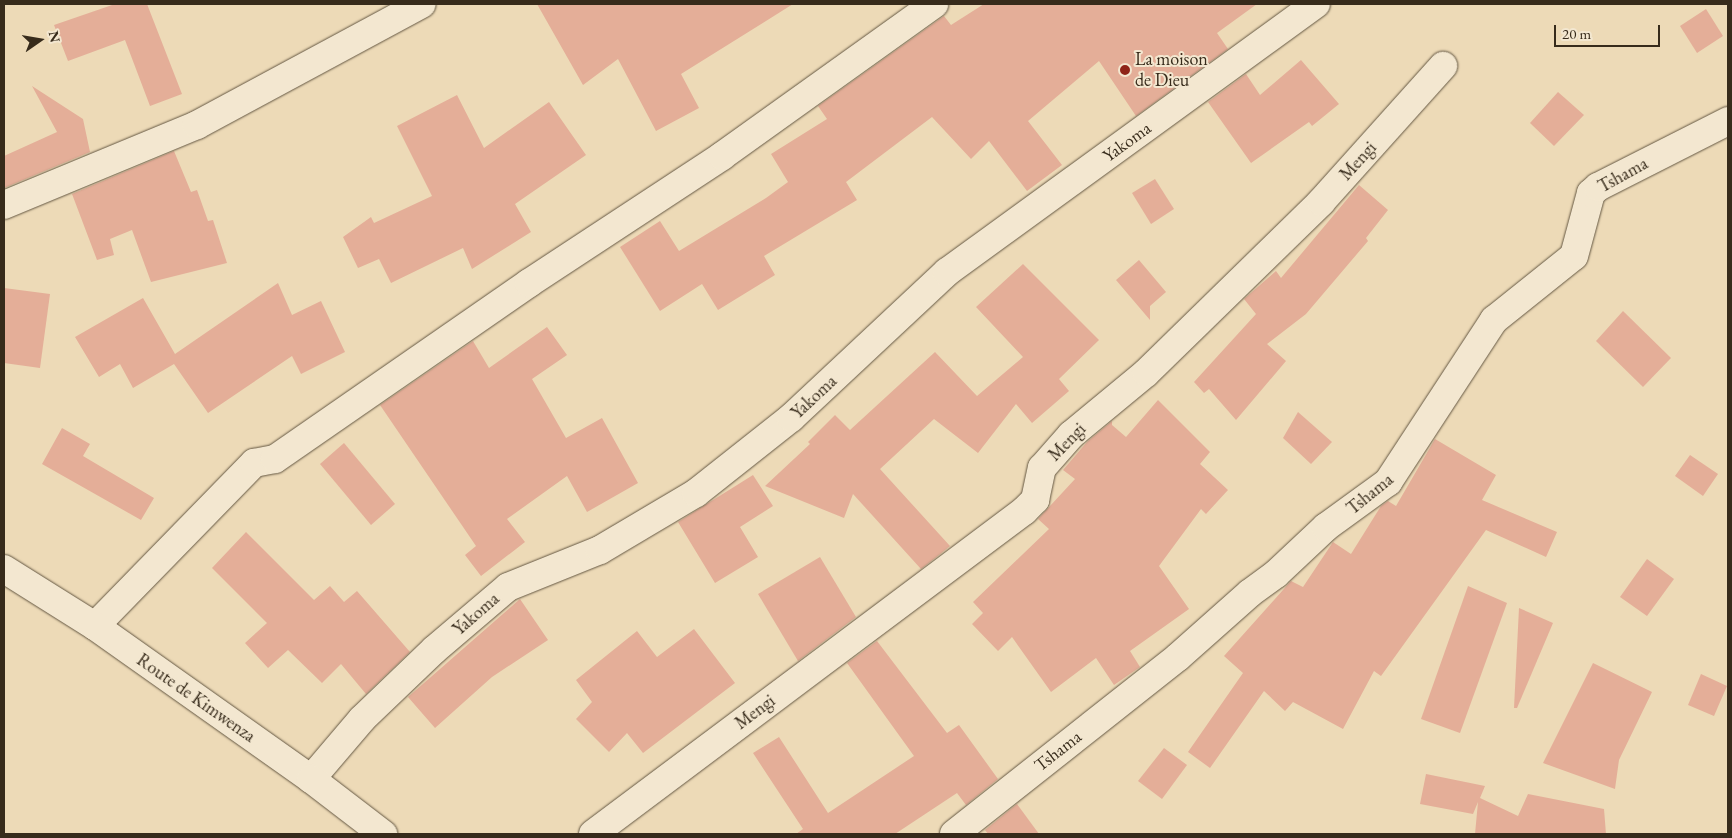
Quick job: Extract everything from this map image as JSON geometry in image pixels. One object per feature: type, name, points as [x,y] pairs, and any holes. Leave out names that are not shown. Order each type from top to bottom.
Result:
[{"type":"street","points":[[4,205],[196,125],[422,4]]},
{"type":"street","points":[[95,626],[254,463],[275,459],[529,284],[722,156],[934,4]]},
{"type":"street","name":"Yakoma","points":[[311,779],[362,720],[434,650],[508,587],[600,550],[696,493],[792,418],[948,272],[1316,4]]},
{"type":"street","name":"Mengi","points":[[593,834],[1024,511],[1035,500],[1042,468],[1071,435],[1146,373],[1321,202],[1443,66]]},
{"type":"street","name":"Tshama","points":[[954,834],[1178,657],[1250,593],[1276,574],[1326,527],[1388,482],[1494,320],[1574,256],[1591,193],[1598,187],[1728,122]]},
{"type":"street","name":"Route de Kimwenza","points":[[4,569],[95,626],[311,779],[383,834]]},
{"type":"building","points":[[115,4],[147,4],[182,94],[150,106],[125,40],[68,61],[54,25]]},
{"type":"building","points":[[537,4],[793,4],[681,74],[699,108],[656,131],[618,59],[583,85]]},
{"type":"building","points":[[984,4],[1257,4],[1217,33],[1228,49],[1136,116],[1099,61],[1028,121],[1062,165],[1027,191],[989,141],[971,159],[932,117],[846,182],[857,200],[764,256],[775,275],[718,310],[702,284],[660,311],[620,247],[660,221],[679,251],[766,198],[788,182],[771,154],[827,119],[818,106],[944,16],[951,25]]},
{"type":"building","points":[[1706,9],[1723,36],[1697,53],[1680,26]]},
{"type":"building","points":[[1301,60],[1339,104],[1312,126],[1309,122],[1251,163],[1208,102],[1246,74],[1260,95]]},
{"type":"building","points":[[32,86],[83,119],[90,152],[4,188],[4,156],[57,132]]},
{"type":"building","points":[[1558,92],[1584,115],[1554,146],[1530,123]]},
{"type":"building","points":[[457,95],[484,148],[549,102],[586,155],[515,204],[531,232],[472,269],[463,248],[391,283],[379,259],[358,268],[343,237],[371,217],[374,223],[432,196],[397,126]]},
{"type":"building","points":[[174,151],[191,192],[197,190],[208,221],[213,220],[227,263],[151,282],[132,230],[110,239],[114,255],[97,260],[72,194]]},
{"type":"building","points":[[1155,179],[1174,209],[1151,224],[1132,193]]},
{"type":"building","points":[[1359,185],[1388,210],[1366,238],[1368,241],[1306,314],[1267,344],[1286,361],[1236,420],[1209,389],[1204,393],[1194,382],[1256,314],[1244,299],[1276,271],[1281,278]]},
{"type":"building","points":[[1139,260],[1166,292],[1150,306],[1150,320],[1116,280]]},
{"type":"building","points":[[1023,264],[1099,340],[1059,379],[1069,391],[1032,423],[1016,404],[978,453],[934,419],[880,469],[950,546],[921,569],[853,494],[844,518],[765,486],[810,444],[808,442],[835,415],[850,430],[935,352],[977,396],[1023,357],[976,307]]},
{"type":"building","points":[[278,283],[292,315],[321,301],[345,352],[301,374],[292,356],[208,413],[174,364],[133,388],[120,364],[99,377],[75,337],[143,298],[175,354]]},
{"type":"building","points":[[4,288],[50,294],[40,368],[4,363]]},
{"type":"building","points":[[1623,311],[1671,358],[1643,387],[1596,341]]},
{"type":"building","points":[[547,327],[567,355],[532,379],[566,438],[602,418],[638,483],[587,512],[567,476],[507,519],[525,542],[481,576],[465,555],[476,546],[380,405],[473,341],[489,368]]},
{"type":"building","points":[[1158,400],[1210,452],[1200,464],[1228,490],[1206,514],[1201,509],[1159,566],[1189,609],[1130,651],[1140,667],[1114,685],[1096,658],[1051,692],[1012,637],[998,651],[972,624],[983,613],[973,602],[1049,529],[1038,519],[1075,479],[1063,470],[1087,442],[1112,421],[1112,425],[1126,437]]},
{"type":"building","points":[[1298,412],[1332,442],[1311,464],[1283,438]]},
{"type":"building","points":[[62,428],[90,444],[83,456],[154,498],[141,520],[42,464]]},
{"type":"building","points":[[1435,439],[1496,475],[1482,500],[1557,532],[1546,557],[1486,530],[1381,676],[1374,671],[1343,729],[1293,702],[1285,711],[1264,691],[1210,768],[1188,752],[1243,673],[1224,656],[1291,581],[1303,587],[1333,542],[1351,554],[1381,506],[1388,501],[1396,506]]},
{"type":"building","points":[[344,443],[395,504],[371,525],[320,464]]},
{"type":"building","points":[[1690,455],[1718,474],[1703,496],[1675,476]]},
{"type":"building","points":[[753,475],[773,506],[740,527],[758,557],[715,583],[678,522]]},
{"type":"building","points":[[246,532],[314,600],[330,586],[344,602],[357,591],[410,652],[366,694],[341,664],[322,683],[288,650],[268,668],[245,643],[267,623],[212,568]]},
{"type":"building","points":[[820,557],[856,617],[798,661],[758,594]]},
{"type":"building","points":[[1647,559],[1674,579],[1647,616],[1620,597]]},
{"type":"building","points":[[1468,586],[1507,603],[1460,733],[1421,719]]},
{"type":"building","points":[[520,599],[548,640],[492,677],[435,728],[408,697]]},
{"type":"building","points":[[1519,608],[1553,623],[1517,708],[1514,708]]},
{"type":"building","points":[[694,629],[735,683],[643,753],[627,733],[609,752],[576,719],[592,702],[576,680],[637,631],[657,657]]},
{"type":"building","points":[[877,641],[947,733],[959,725],[998,779],[966,805],[957,793],[895,834],[796,834],[803,829],[753,753],[779,737],[828,813],[914,756],[847,663]]},
{"type":"building","points":[[1593,663],[1652,692],[1619,760],[1615,789],[1543,763]]},
{"type":"building","points":[[1701,674],[1727,686],[1714,716],[1688,705]]},
{"type":"building","points":[[1164,748],[1187,765],[1162,799],[1138,781]]},
{"type":"building","points":[[1426,774],[1485,786],[1480,798],[1518,816],[1528,794],[1604,809],[1606,834],[1475,834],[1478,802],[1473,814],[1420,804]]},
{"type":"building","points":[[1017,804],[1039,834],[988,834],[985,830]]},
{"type":"place","name":"La moison de Dieu","points":[[1125,70]]}]
